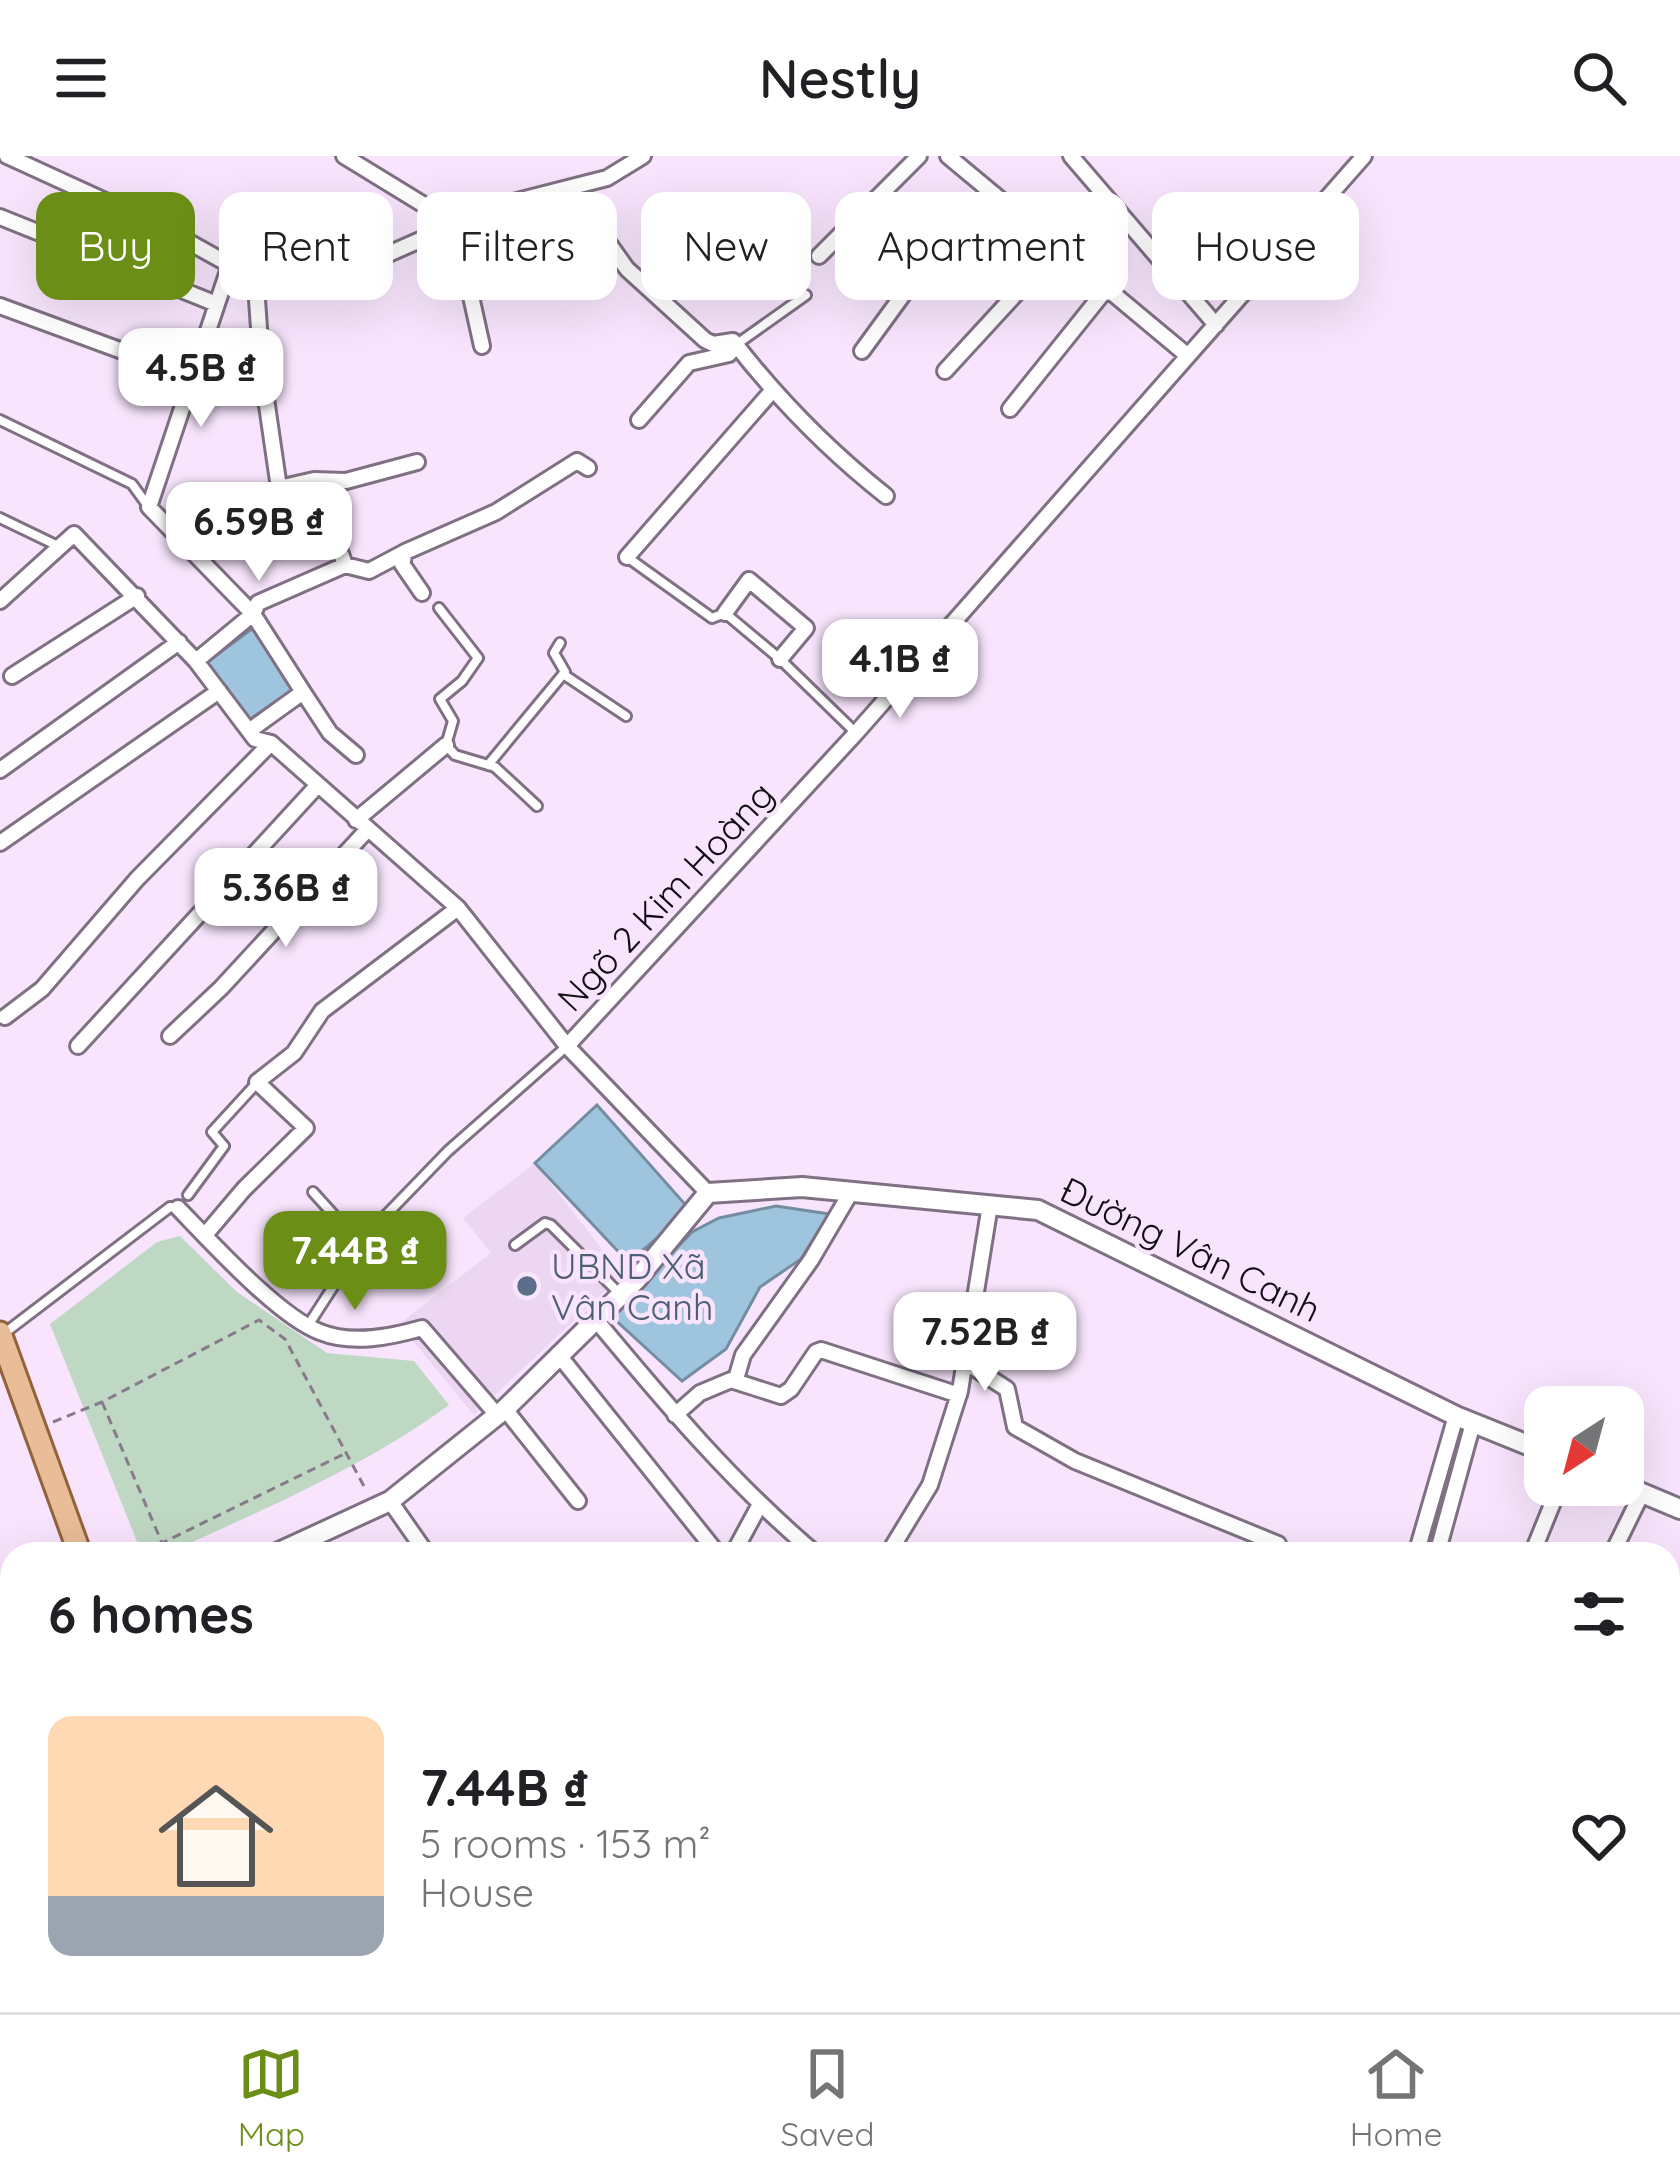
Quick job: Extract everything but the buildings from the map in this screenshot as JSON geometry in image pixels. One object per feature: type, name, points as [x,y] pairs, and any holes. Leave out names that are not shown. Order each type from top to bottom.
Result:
[{"type":"main road","points":[[0,1335],[76,1542]]},
{"type":"street","points":[[8,156],[160,226],[219,259]]},
{"type":"street","points":[[344,156],[417,201]]},
{"type":"street","points":[[556,192],[607,178],[643,156]]},
{"type":"street","points":[[819,256],[919,156]]},
{"type":"street","points":[[948,156],[992,192]]},
{"type":"street","points":[[1071,156],[1216,325]]},
{"type":"street","name":"Ngõ 2 Kim Hoàng","points":[[567,1046],[856,733],[1364,156]]},
{"type":"street","points":[[569,189],[627,269],[705,340],[713,344],[733,341],[772,391],[886,496]]},
{"type":"street","points":[[0,218],[214,303]]},
{"type":"street","points":[[219,291],[149,507],[253,614],[330,733],[356,755]]},
{"type":"street","points":[[261,300],[262,371],[279,488],[314,480],[346,481],[417,462]]},
{"type":"street","points":[[472,300],[482,346]]},
{"type":"street","points":[[862,352],[899,300]]},
{"type":"street","points":[[945,371],[1010,300]]},
{"type":"street","points":[[1010,409],[1097,300]]},
{"type":"street","points":[[1121,300],[1188,356]]},
{"type":"street","points":[[0,306],[193,377]]},
{"type":"street","points":[[639,420],[689,363],[729,353],[736,345]]},
{"type":"street","points":[[627,557],[772,391]]},
{"type":"street","points":[[196,661],[253,614],[258,603],[345,566],[369,571],[496,512],[578,461],[588,468]]},
{"type":"street","points":[[314,480],[345,566]]},
{"type":"street","points":[[0,601],[74,534],[196,661],[255,740],[271,743],[458,908],[567,1046],[709,1193],[621,1295],[501,1412],[382,1504],[301,1542]]},
{"type":"street","points":[[405,552],[402,564],[422,593]]},
{"type":"street","points":[[725,614],[749,580],[806,628],[780,658]]},
{"type":"street","points":[[12,676],[137,596]]},
{"type":"street","points":[[0,770],[178,642]]},
{"type":"street","points":[[0,843],[219,691]]},
{"type":"street","points":[[249,731],[303,692]]},
{"type":"street","points":[[5,1017],[41,989],[137,879],[271,743]]},
{"type":"street","points":[[170,1036],[220,988],[362,825],[446,745]]},
{"type":"street","points":[[78,1046],[317,785]]},
{"type":"street","points":[[205,1235],[306,1128],[257,1082],[294,1053],[322,1011],[458,908]]},
{"type":"street","name":"Đường Vân Canh","points":[[709,1193],[802,1187],[1038,1210],[1524,1444]]},
{"type":"street","points":[[736,1379],[743,1355],[811,1261],[851,1192]]},
{"type":"street","points":[[183,1202],[205,1235],[317,1332],[386,1338],[422,1328],[578,1501]]},
{"type":"street","points":[[895,1542],[930,1485],[959,1395],[990,1205]]},
{"type":"street","points":[[596,1320],[675,1415],[760,1506],[802,1542]]},
{"type":"street","points":[[675,1415],[700,1394],[736,1379],[781,1396],[815,1352],[828,1351],[959,1395]]},
{"type":"street","points":[[558,1354],[708,1542]]},
{"type":"street","points":[[965,1362],[1007,1389],[1016,1427],[1075,1461],[1273,1542]]},
{"type":"street","points":[[1420,1542],[1465,1419]]},
{"type":"street","points":[[1439,1542],[1465,1419]]},
{"type":"street","points":[[1644,1494],[1680,1509]]},
{"type":"street","points":[[382,1504],[417,1542]]},
{"type":"street","points":[[740,1542],[760,1506]]},
{"type":"street","points":[[1537,1542],[1551,1506]]},
{"type":"street","points":[[1616,1542],[1627,1506]]},
{"type":"lane","points":[[736,345],[799,300]]},
{"type":"lane","points":[[0,420],[132,484],[149,507]]},
{"type":"lane","points":[[0,518],[60,547]]},
{"type":"lane","points":[[627,557],[712,618],[725,614],[780,658],[856,733]]},
{"type":"lane","points":[[439,608],[478,658],[462,681],[440,699],[453,721],[446,745],[455,754],[495,767],[537,806]]},
{"type":"lane","points":[[488,765],[566,670],[554,653],[560,643]]},
{"type":"lane","points":[[563,674],[626,716]]},
{"type":"lane","points":[[328,1265],[359,1243],[448,1151],[567,1046]]},
{"type":"lane","points":[[0,1335],[183,1202],[224,1146],[212,1132],[257,1082]]},
{"type":"lane","points":[[313,1192],[359,1243]]},
{"type":"lane","points":[[286,1223],[338,1279],[309,1325]]},
{"type":"lane","points":[[515,1245],[537,1227],[551,1225],[621,1295]]},
{"type":"lane","points":[[369,1232],[395,1261]]},
{"type":"path","points":[[35,1430],[102,1402],[259,1320],[285,1339],[345,1453],[382,1504]]},
{"type":"path","points":[[102,1402],[162,1542]]},
{"type":"path","points":[[164,1542],[345,1453]]},
{"type":"shaded area","name":"UBND Xã Vân Canh","points":[[535,1163],[622,1275],[474,1415],[399,1324],[491,1253],[463,1218]]},
{"type":"green space","points":[[180,1236],[237,1292],[327,1353],[414,1361],[449,1405],[311,1487],[192,1542],[137,1542],[50,1324],[157,1242]]},
{"type":"water","points":[[256,626],[297,687],[249,720],[206,663]]},
{"type":"water","points":[[597,1105],[691,1211],[628,1262],[535,1163]]},
{"type":"water","points":[[776,1206],[829,1214],[801,1259],[760,1287],[726,1349],[682,1381],[611,1316],[692,1232],[719,1218]]},
{"type":"place","name":"UBND Xã Vân Canh","points":[[527,1286]]}]
